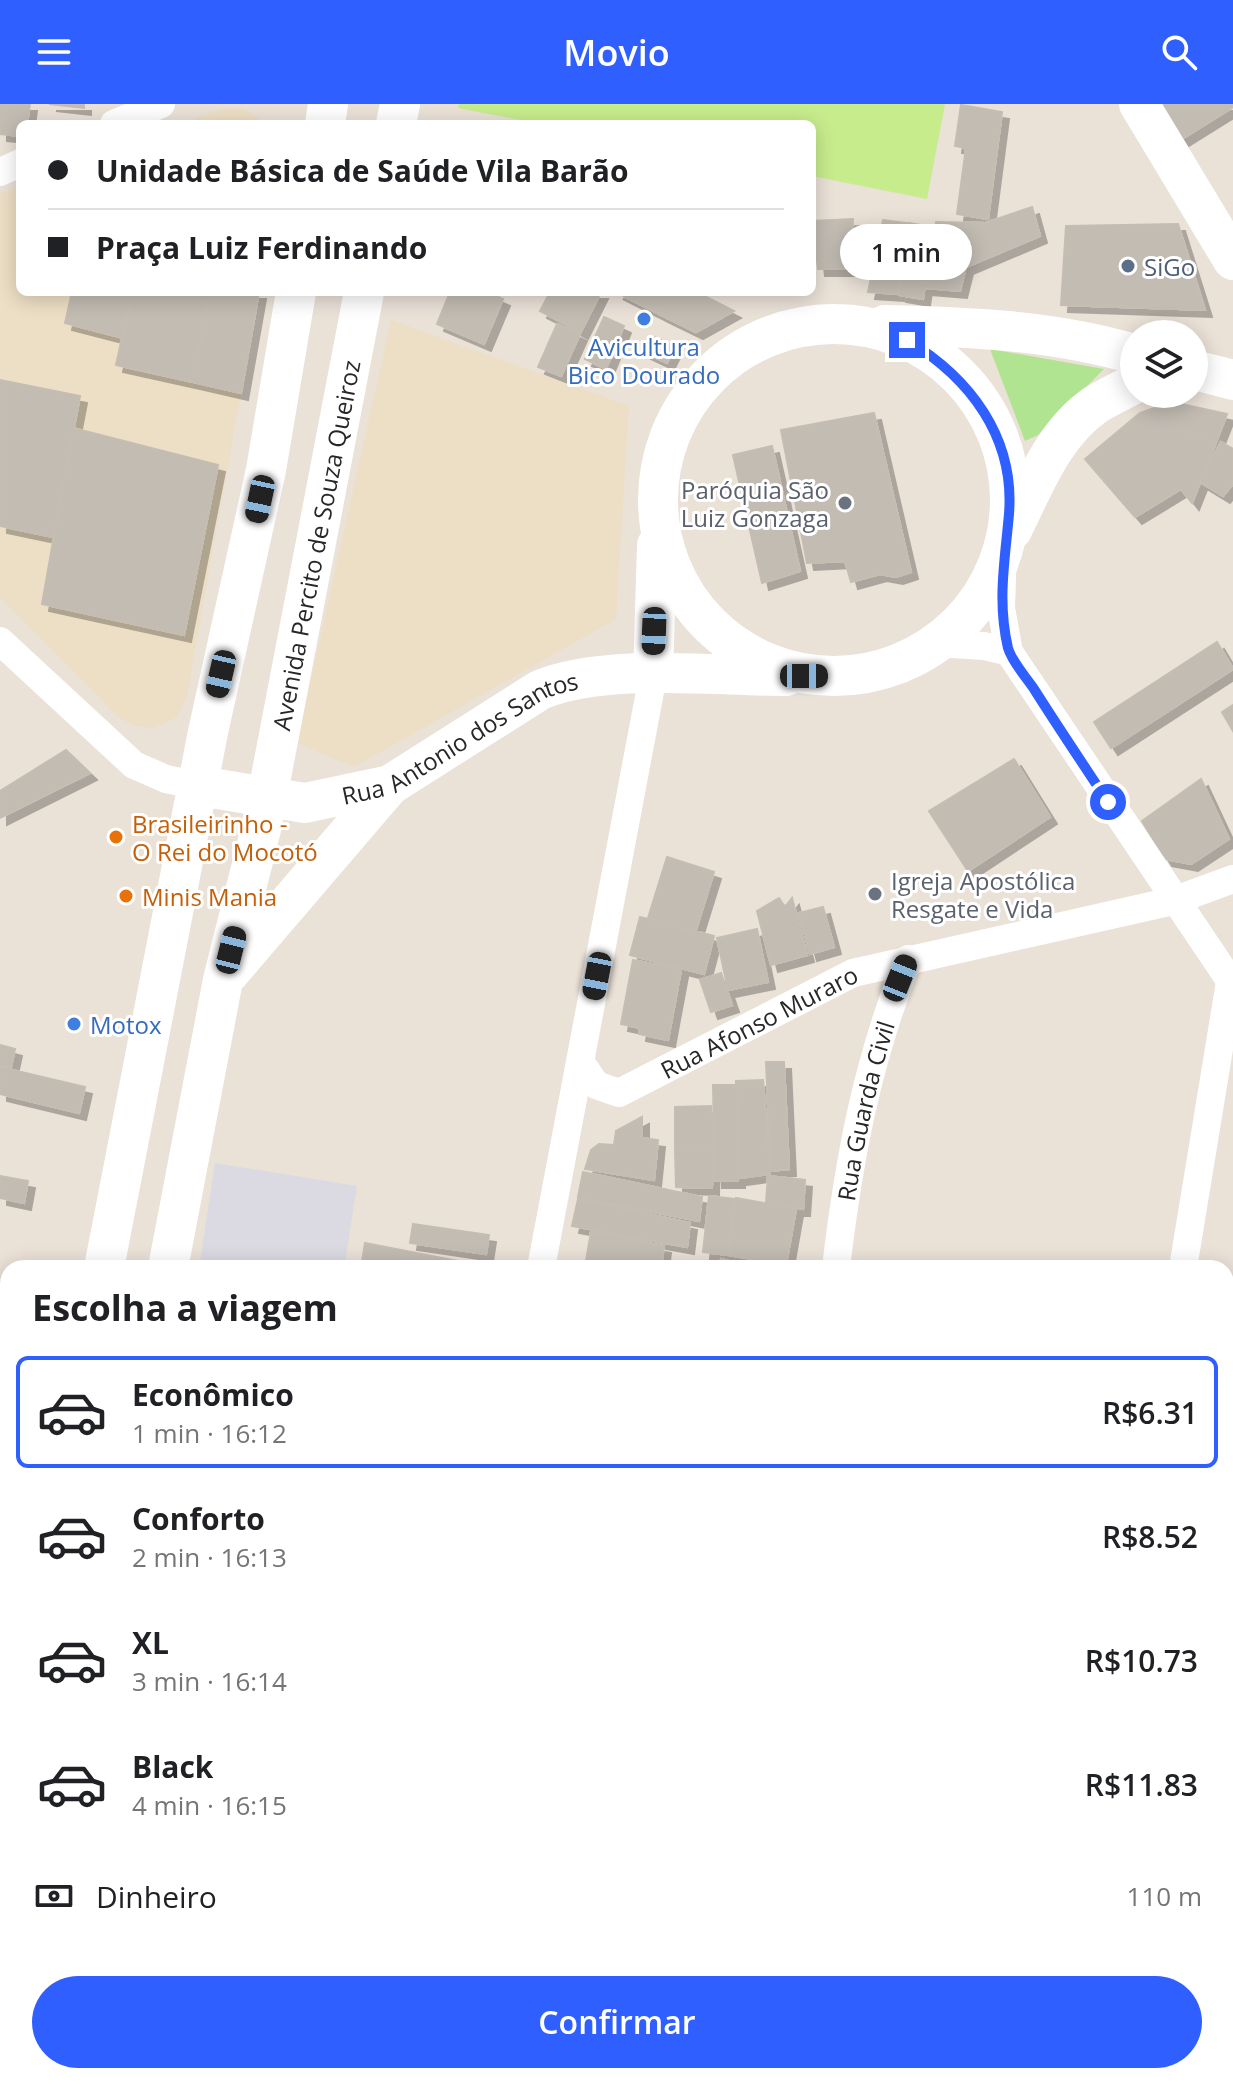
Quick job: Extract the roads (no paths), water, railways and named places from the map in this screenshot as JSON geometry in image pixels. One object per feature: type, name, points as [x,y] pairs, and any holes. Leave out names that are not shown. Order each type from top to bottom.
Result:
[{"type":"street","points":[[123,120],[161,104]]},
{"type":"street","points":[[1139,104],[1233,260]]},
{"type":"street","points":[[106,1260],[199,786],[266,470],[295,296]]},
{"type":"street","name":"Avenida Percito de Souza Queiroz","points":[[170,1260],[223,980],[266,799],[363,296]]},
{"type":"street","points":[[543,1260],[653,676],[658,485],[664,452],[676,421],[693,392],[743,348],[774,334],[806,325],[840,323],[1004,328],[1120,350]]},
{"type":"street","points":[[840,323],[874,328],[907,340],[938,358],[964,382],[985,411],[1003,455],[1009,513],[1003,548],[1001,608],[1009,652],[1173,901],[1232,984],[1184,1260]]},
{"type":"street","points":[[1208,374],[1233,380]]},
{"type":"street","points":[[658,485],[659,519],[666,552],[679,583],[698,611],[722,635],[750,655],[805,674],[834,676],[888,668],[936,643],[978,602],[1044,464],[1067,431],[1095,405],[1120,392]]},
{"type":"street","points":[[0,641],[134,765],[166,779],[266,799]]},
{"type":"street","points":[[936,643],[984,646],[1009,652]]},
{"type":"street","name":"Rua Antonio dos Santos","points":[[266,799],[305,803],[390,785],[550,686],[589,677],[834,676]]},
{"type":"street","points":[[223,980],[390,785]]},
{"type":"street","name":"Rua Afonso Muraro","points":[[581,1063],[596,1085],[619,1093],[853,973],[1173,901],[1233,879]]},
{"type":"street","name":"Rua Guarda Civil","points":[[837,1260],[848,1166],[878,1037],[908,959]]},
{"type":"place","name":"SiGo","points":[[1128,266]]},
{"type":"place","name":"Avicultura Bico Dourado","points":[[644,319]]},
{"type":"place","name":"Paróquia São Luiz Gonzaga","points":[[845,503]]},
{"type":"place","name":"Brasileirinho - O Rei do Mocotó","points":[[116,837]]},
{"type":"place","name":"Igreja Apostólica Resgate e Vida","points":[[875,894]]},
{"type":"place","name":"Minis Mania","points":[[126,896]]},
{"type":"place","name":"Motox","points":[[74,1024]]}]
